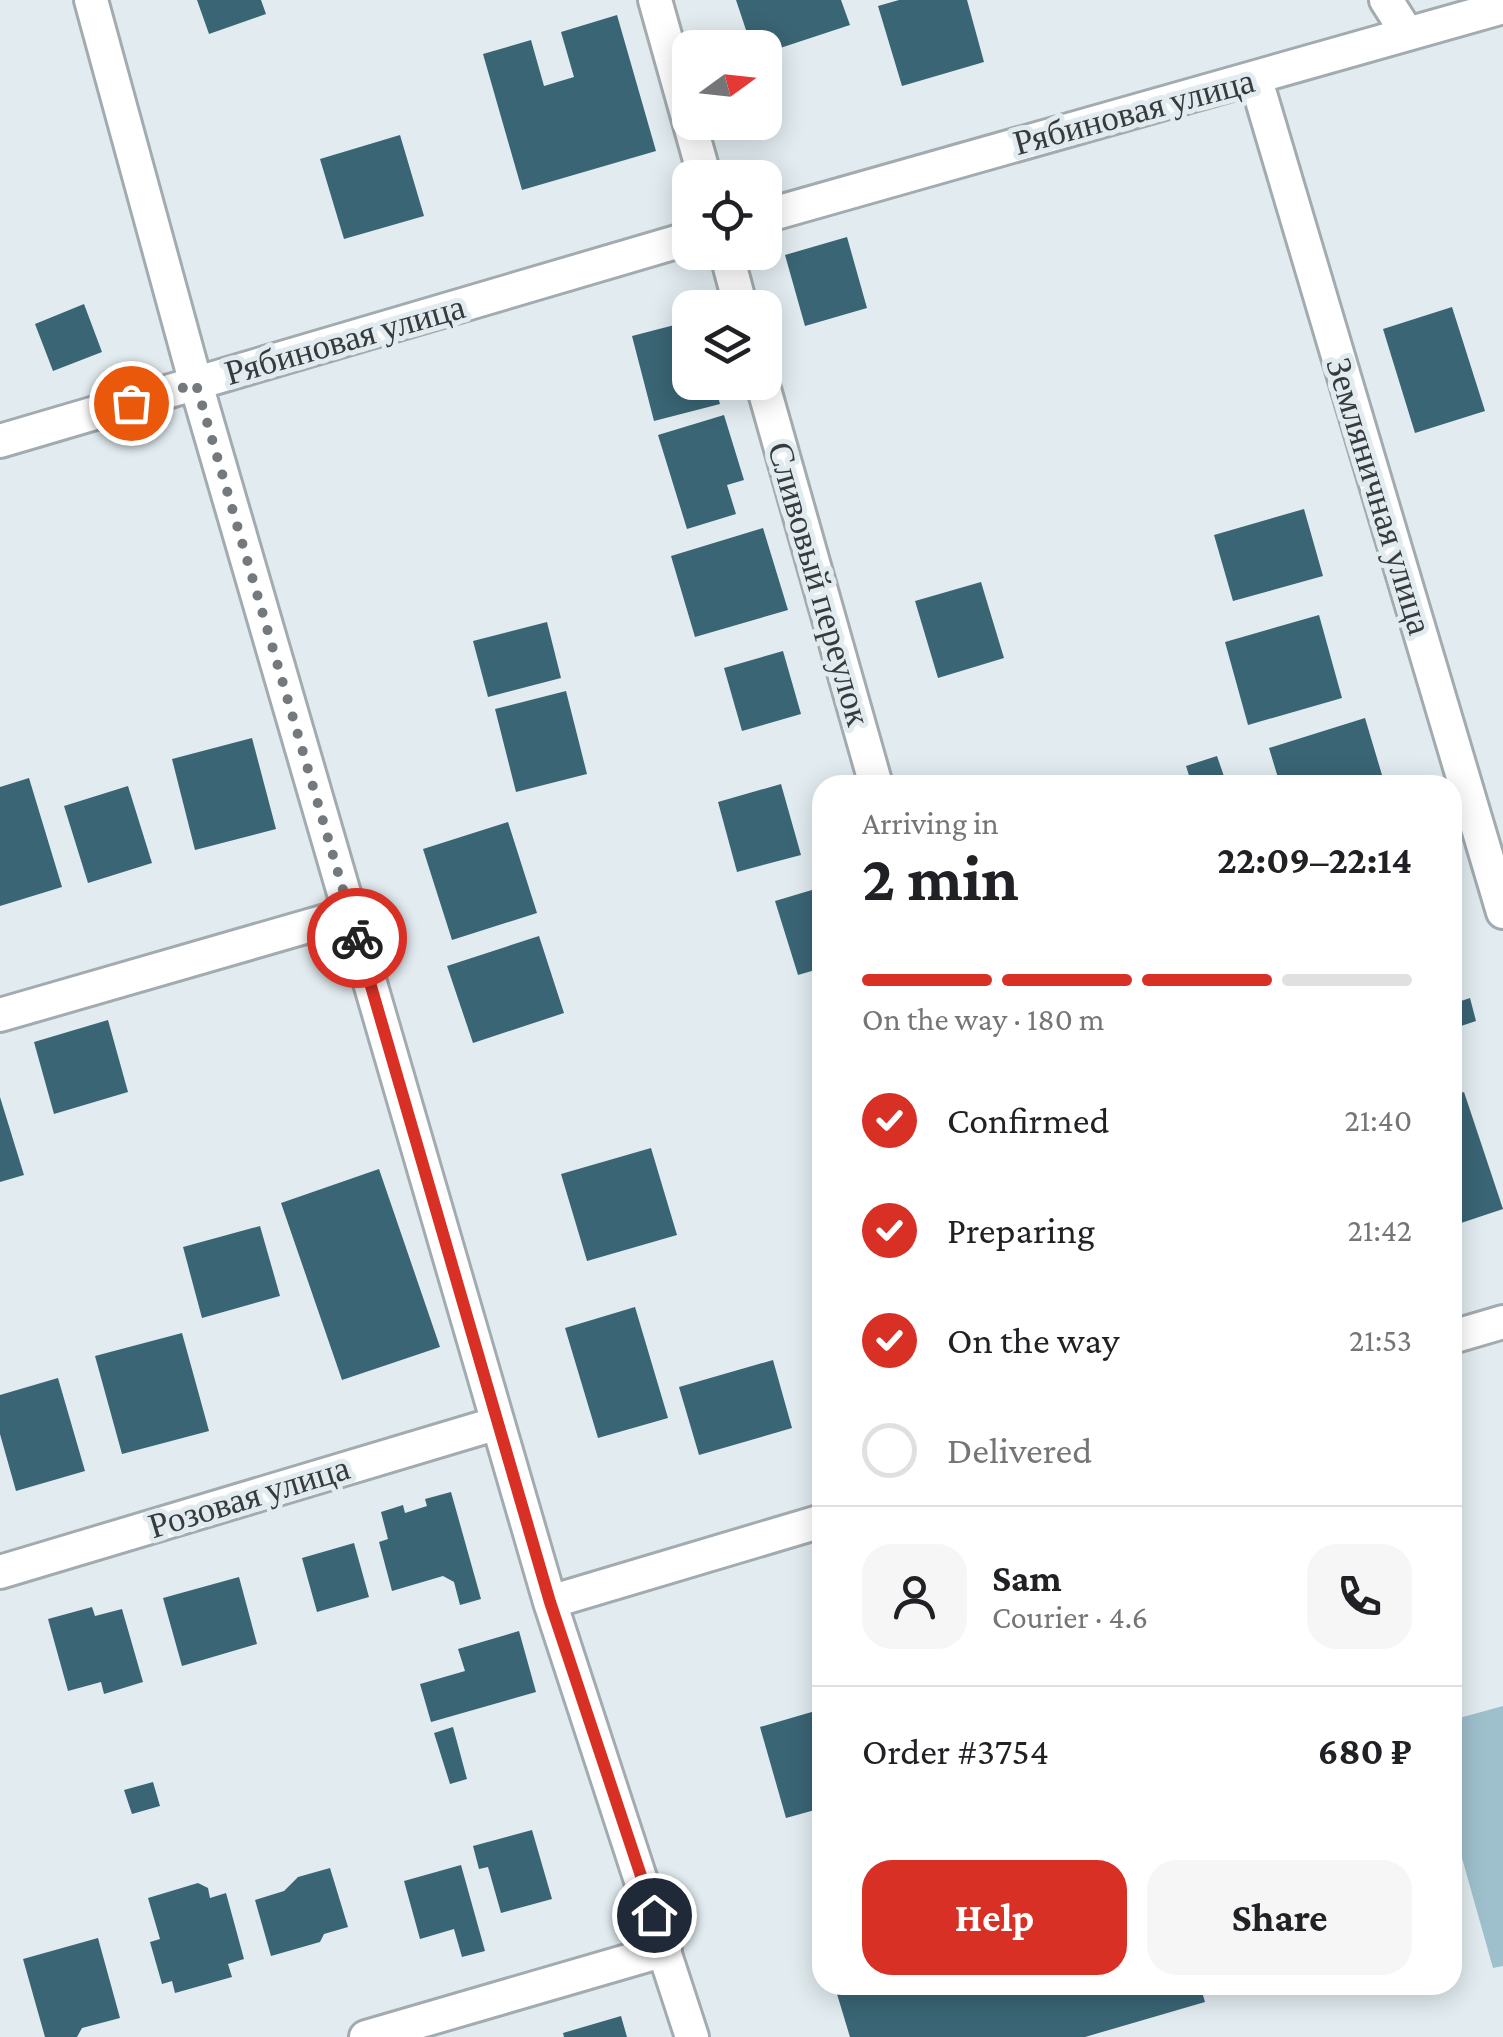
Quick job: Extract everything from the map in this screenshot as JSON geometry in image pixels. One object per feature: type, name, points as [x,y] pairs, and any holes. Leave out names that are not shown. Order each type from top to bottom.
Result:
[{"type":"street","points":[[90,0],[196,384],[550,1602],[692,2037]]},
{"type":"street","points":[[656,0],[700,160]]},
{"type":"street","points":[[1386,0],[1407,33]]},
{"type":"street","name":"Рябиновая улица","points":[[782,211],[1503,7]]},
{"type":"street","name":"Земляничная улица","points":[[1256,80],[1503,912]]},
{"type":"street","name":"Рябиновая улица","points":[[0,441],[672,243]]},
{"type":"street","name":"Сливовый переулок","points":[[767,400],[873,775]]},
{"type":"street","points":[[0,1015],[350,914]]},
{"type":"street","points":[[1462,1333],[1503,1322]]},
{"type":"street","name":"Розовая улица","points":[[0,1572],[498,1422]]},
{"type":"street","points":[[550,1602],[812,1524]]},
{"type":"street","points":[[366,2037],[665,1950]]},
{"type":"shaded area","points":[[1503,1706],[1503,1966],[1493,1968],[1462,1858],[1462,1717]]},
{"type":"building","points":[[197,0],[261,0],[266,14],[209,34]]},
{"type":"building","points":[[736,0],[841,0],[850,25],[782,47],[782,30],[746,30]]},
{"type":"building","points":[[899,0],[967,0],[984,62],[902,86],[878,6]]},
{"type":"building","points":[[617,15],[656,151],[522,190],[483,54],[531,40],[544,86],[574,77],[561,32]]},
{"type":"building","points":[[400,135],[424,216],[344,239],[320,159]]},
{"type":"building","points":[[847,237],[867,308],[805,326],[785,255]]},
{"type":"building","points":[[84,304],[102,352],[53,371],[35,324]]},
{"type":"building","points":[[1452,307],[1485,411],[1415,433],[1383,329]]},
{"type":"building","points":[[672,326],[672,400],[719,400],[720,404],[654,421],[632,336]]},
{"type":"building","points":[[724,415],[744,480],[727,485],[736,514],[687,529],[658,435]]},
{"type":"building","points":[[1304,509],[1323,576],[1233,601],[1214,535]]},
{"type":"building","points":[[763,528],[788,610],[695,637],[671,556]]},
{"type":"building","points":[[981,582],[1004,658],[938,678],[915,601]]},
{"type":"building","points":[[1319,615],[1342,698],[1248,725],[1225,642]]},
{"type":"building","points":[[547,622],[561,678],[488,697],[473,641]]},
{"type":"building","points":[[783,651],[801,714],[742,731],[724,668]]},
{"type":"building","points":[[566,691],[587,774],[516,792],[495,709]]},
{"type":"building","points":[[1365,718],[1382,775],[1277,775],[1269,748]]},
{"type":"building","points":[[252,738],[276,829],[195,850],[172,759]]},
{"type":"building","points":[[1217,756],[1224,775],[1189,775],[1186,766]]},
{"type":"building","points":[[29,778],[62,887],[0,906],[0,787]]},
{"type":"building","points":[[781,784],[801,855],[737,872],[718,802]]},
{"type":"building","points":[[128,786],[152,863],[88,883],[64,806]]},
{"type":"building","points":[[508,822],[537,913],[452,940],[423,849]]},
{"type":"building","points":[[812,890],[812,971],[798,975],[775,901]]},
{"type":"building","points":[[539,936],[564,1013],[473,1043],[447,966]]},
{"type":"building","points":[[1470,998],[1476,1021],[1462,1026],[1462,1001]]},
{"type":"building","points":[[108,1020],[128,1092],[54,1114],[34,1042]]},
{"type":"building","points":[[1462,1093],[1503,1209],[1462,1223]]},
{"type":"building","points":[[0,1097],[24,1175],[0,1182]]},
{"type":"building","points":[[651,1148],[677,1235],[587,1261],[561,1174]]},
{"type":"building","points":[[379,1169],[440,1347],[342,1380],[281,1203]]},
{"type":"building","points":[[260,1226],[280,1296],[202,1318],[183,1247]]},
{"type":"building","points":[[635,1307],[668,1418],[598,1438],[565,1328]]},
{"type":"building","points":[[182,1333],[209,1431],[122,1454],[95,1356]]},
{"type":"building","points":[[773,1360],[792,1428],[699,1455],[679,1387]]},
{"type":"building","points":[[58,1378],[85,1471],[16,1491],[0,1434],[0,1395]]},
{"type":"building","points":[[451,1492],[481,1599],[460,1605],[454,1582],[443,1576],[392,1591],[379,1542],[388,1539],[381,1512],[403,1505],[405,1513],[427,1506],[425,1499]]},
{"type":"building","points":[[354,1543],[369,1597],[317,1612],[302,1558]]},
{"type":"building","points":[[239,1577],[257,1644],[182,1666],[163,1598]]},
{"type":"building","points":[[92,1607],[95,1616],[122,1609],[143,1682],[104,1694],[101,1682],[68,1691],[48,1619]]},
{"type":"building","points":[[519,1631],[536,1692],[431,1722],[420,1684],[465,1671],[458,1649]]},
{"type":"building","points":[[812,1712],[812,1811],[786,1818],[760,1727]]},
{"type":"building","points":[[453,1727],[467,1779],[450,1784],[434,1733]]},
{"type":"building","points":[[153,1782],[160,1806],[132,1814],[124,1790]]},
{"type":"building","points":[[532,1830],[552,1899],[501,1913],[488,1867],[479,1869],[473,1846]]},
{"type":"building","points":[[461,1865],[485,1951],[462,1957],[454,1929],[420,1939],[404,1881]]},
{"type":"building","points":[[330,1868],[348,1927],[324,1934],[320,1942],[271,1956],[255,1900],[284,1891],[298,1877]]},
{"type":"building","points":[[198,1883],[208,1888],[210,1898],[226,1893],[244,1959],[228,1964],[232,1977],[175,1993],[172,1981],[162,1984],[150,1942],[160,1939],[148,1898]]},
{"type":"building","points":[[98,1938],[120,2018],[82,2028],[77,2037],[45,2037],[23,1959]]},
{"type":"building","points":[[837,1995],[1203,1995],[1205,2002],[1085,2037],[850,2037]]},
{"type":"building","points":[[621,2016],[627,2037],[564,2037],[563,2033]]},
{"type":"way so far","points":[[131,403],[196,384],[357,938]]},
{"type":"route","points":[[357,938],[550,1602],[654,1915]]}]
